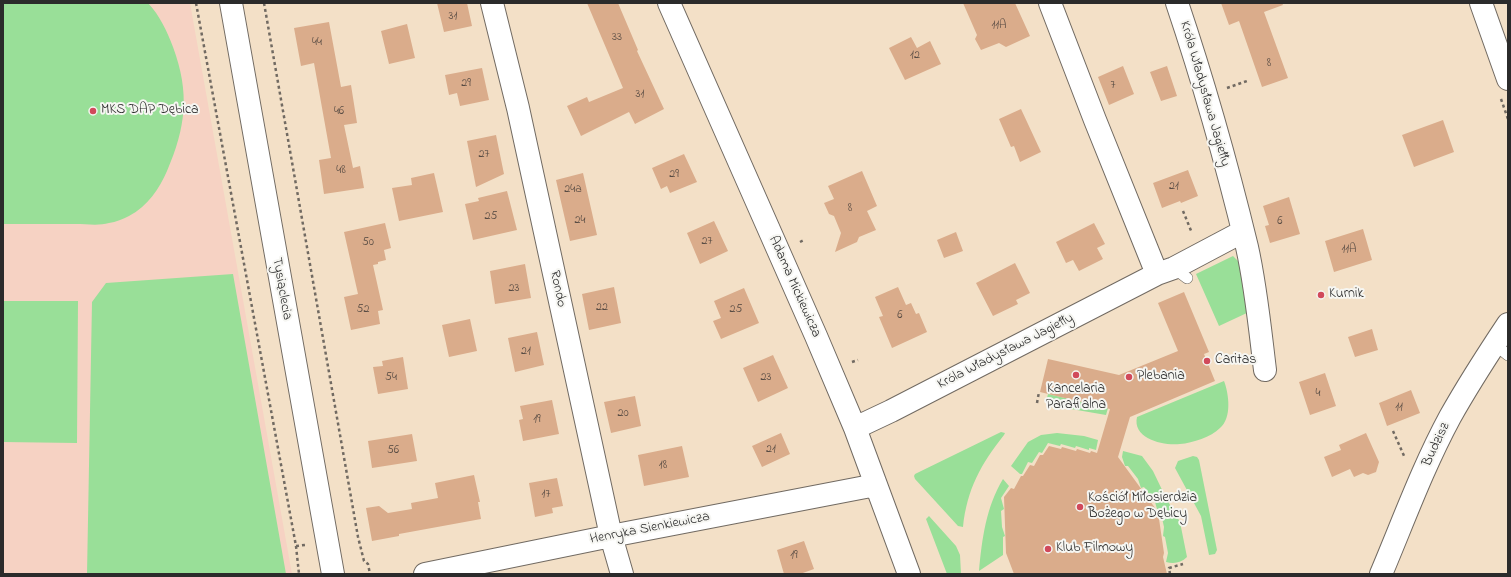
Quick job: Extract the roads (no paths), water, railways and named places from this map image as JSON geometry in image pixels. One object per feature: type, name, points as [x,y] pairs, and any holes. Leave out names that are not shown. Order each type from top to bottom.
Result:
[{"type":"street","name":"Tysiąclecia","points":[[231,3],[333,574]]},
{"type":"street","name":"Rondo","points":[[492,3],[518,108],[611,536],[622,574]]},
{"type":"street","name":"Adama Mickiewicza","points":[[668,3],[816,336],[855,428],[909,574]]},
{"type":"street","points":[[1050,3],[1095,120],[1173,273]]},
{"type":"street","name":"Króla Władysława Jagiełły","points":[[1177,3],[1212,115],[1242,232],[1252,276],[1265,370]]},
{"type":"street","points":[[1481,3],[1508,79]]},
{"type":"street","name":"Króla Władysława Jagiełły","points":[[855,428],[1173,273],[1242,232]]},
{"type":"street","name":"Budzisz","points":[[1381,574],[1422,478],[1450,418],[1478,368],[1501,350],[1508,324]]},
{"type":"street","name":"Henryka Sienkiewicza","points":[[425,574],[611,536],[876,485]]},
{"type":"place","name":"MKS DAP Dębica","points":[[93,111]]},
{"type":"place","name":"Kurnik","points":[[1321,295]]},
{"type":"place","name":"Caritas","points":[[1207,361]]},
{"type":"place","name":"Kancelaria Parafialna","points":[[1076,375]]},
{"type":"place","name":"Plebania","points":[[1129,377]]},
{"type":"place","name":"Kościół Miłosierdzia Bożego w Dębicy","points":[[1080,507]]},
{"type":"place","name":"Klub Filmowy","points":[[1048,549]]}]
